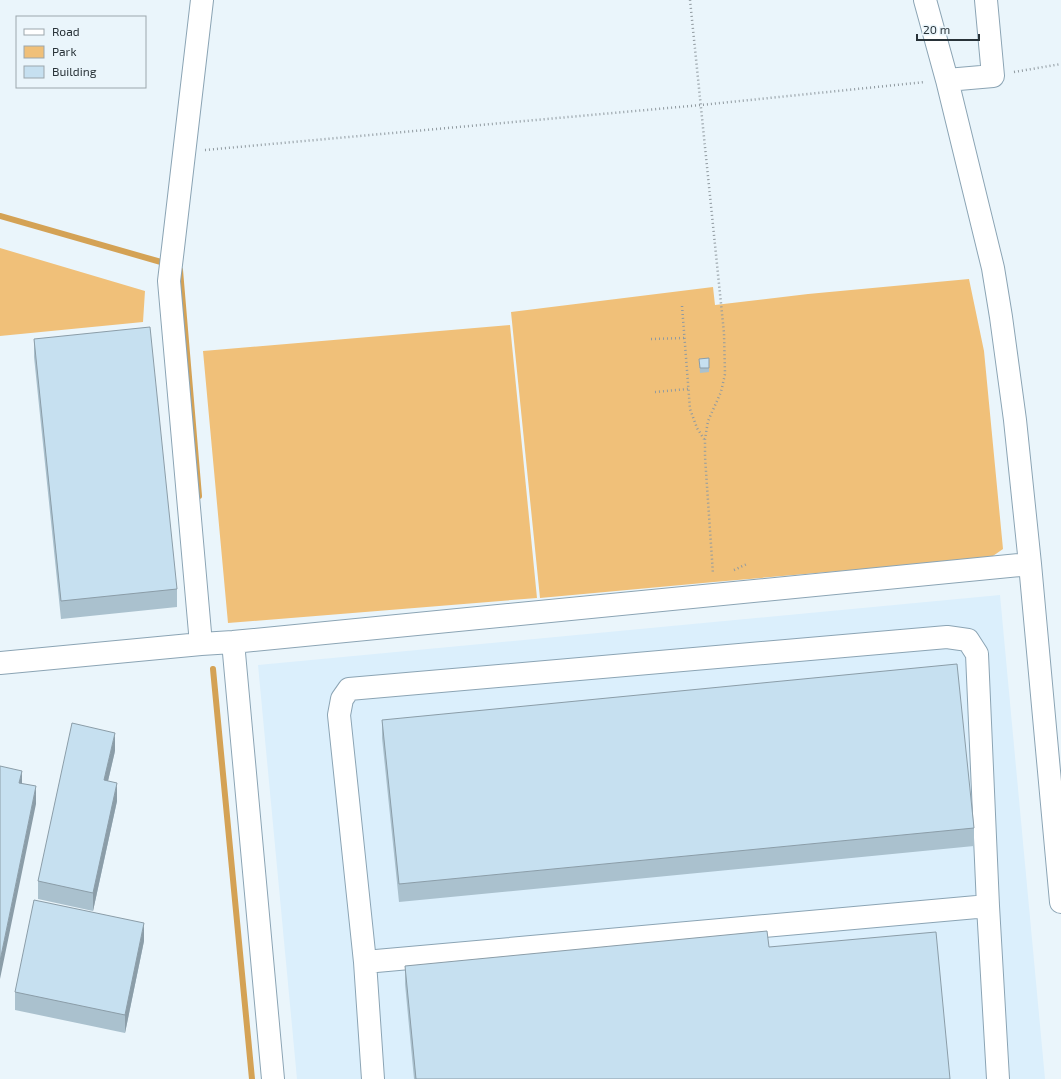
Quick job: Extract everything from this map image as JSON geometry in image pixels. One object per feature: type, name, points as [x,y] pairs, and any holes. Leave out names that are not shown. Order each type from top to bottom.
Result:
[{"type":"street","points":[[201,644],[170,281],[202,0]]},
{"type":"street","points":[[925,0],[948,80],[994,275],[1002,324],[1016,420],[1030,564],[1054,751],[1061,902]]},
{"type":"street","points":[[948,80],[993,76],[986,0]]},
{"type":"street","points":[[0,663],[233,642],[1030,564]]},
{"type":"street","points":[[373,1079],[365,962],[338,715],[342,699],[349,689],[947,637],[968,640],[977,654],[988,906],[998,1079]]},
{"type":"street","points":[[233,642],[273,1079]]},
{"type":"street","points":[[365,962],[988,906]]},
{"type":"path","points":[[690,0],[724,333],[725,374],[721,392],[708,421],[705,439],[713,574]]},
{"type":"path","points":[[993,76],[1061,64]]},
{"type":"path","points":[[184,152],[948,80]]},
{"type":"path","points":[[682,306],[690,409],[697,428],[705,439]]},
{"type":"path","points":[[651,339],[684,338]]},
{"type":"path","points":[[655,392],[688,389]]},
{"type":"shaded area","points":[[1000,595],[1045,1079],[297,1079],[258,665]]},
{"type":"green space","points":[[0,248],[145,291],[143,322],[0,336]]},
{"type":"green space","points":[[969,279],[984,351],[1003,549],[990,558],[540,598],[511,312],[713,287],[715,305],[808,294]]},
{"type":"green space","points":[[510,325],[537,598],[228,623],[203,351]]},
{"type":"building","points":[[150,327],[177,589],[61,601],[34,339]]},
{"type":"building","points":[[709,358],[709,368],[700,368],[699,359]]},
{"type":"building","points":[[957,664],[974,828],[399,884],[382,720]]},
{"type":"building","points":[[72,723],[115,733],[104,780],[117,783],[93,893],[38,881]]},
{"type":"building","points":[[0,766],[22,771],[19,783],[36,786],[0,961]]},
{"type":"building","points":[[34,900],[144,923],[125,1015],[15,992]]},
{"type":"building","points":[[767,931],[769,947],[936,932],[950,1079],[416,1079],[405,966]]},
{"type":"waterway","points":[[0,216],[161,262]]},
{"type":"waterway","points":[[180,270],[199,496]]},
{"type":"waterway","points":[[213,669],[252,1079]]}]
